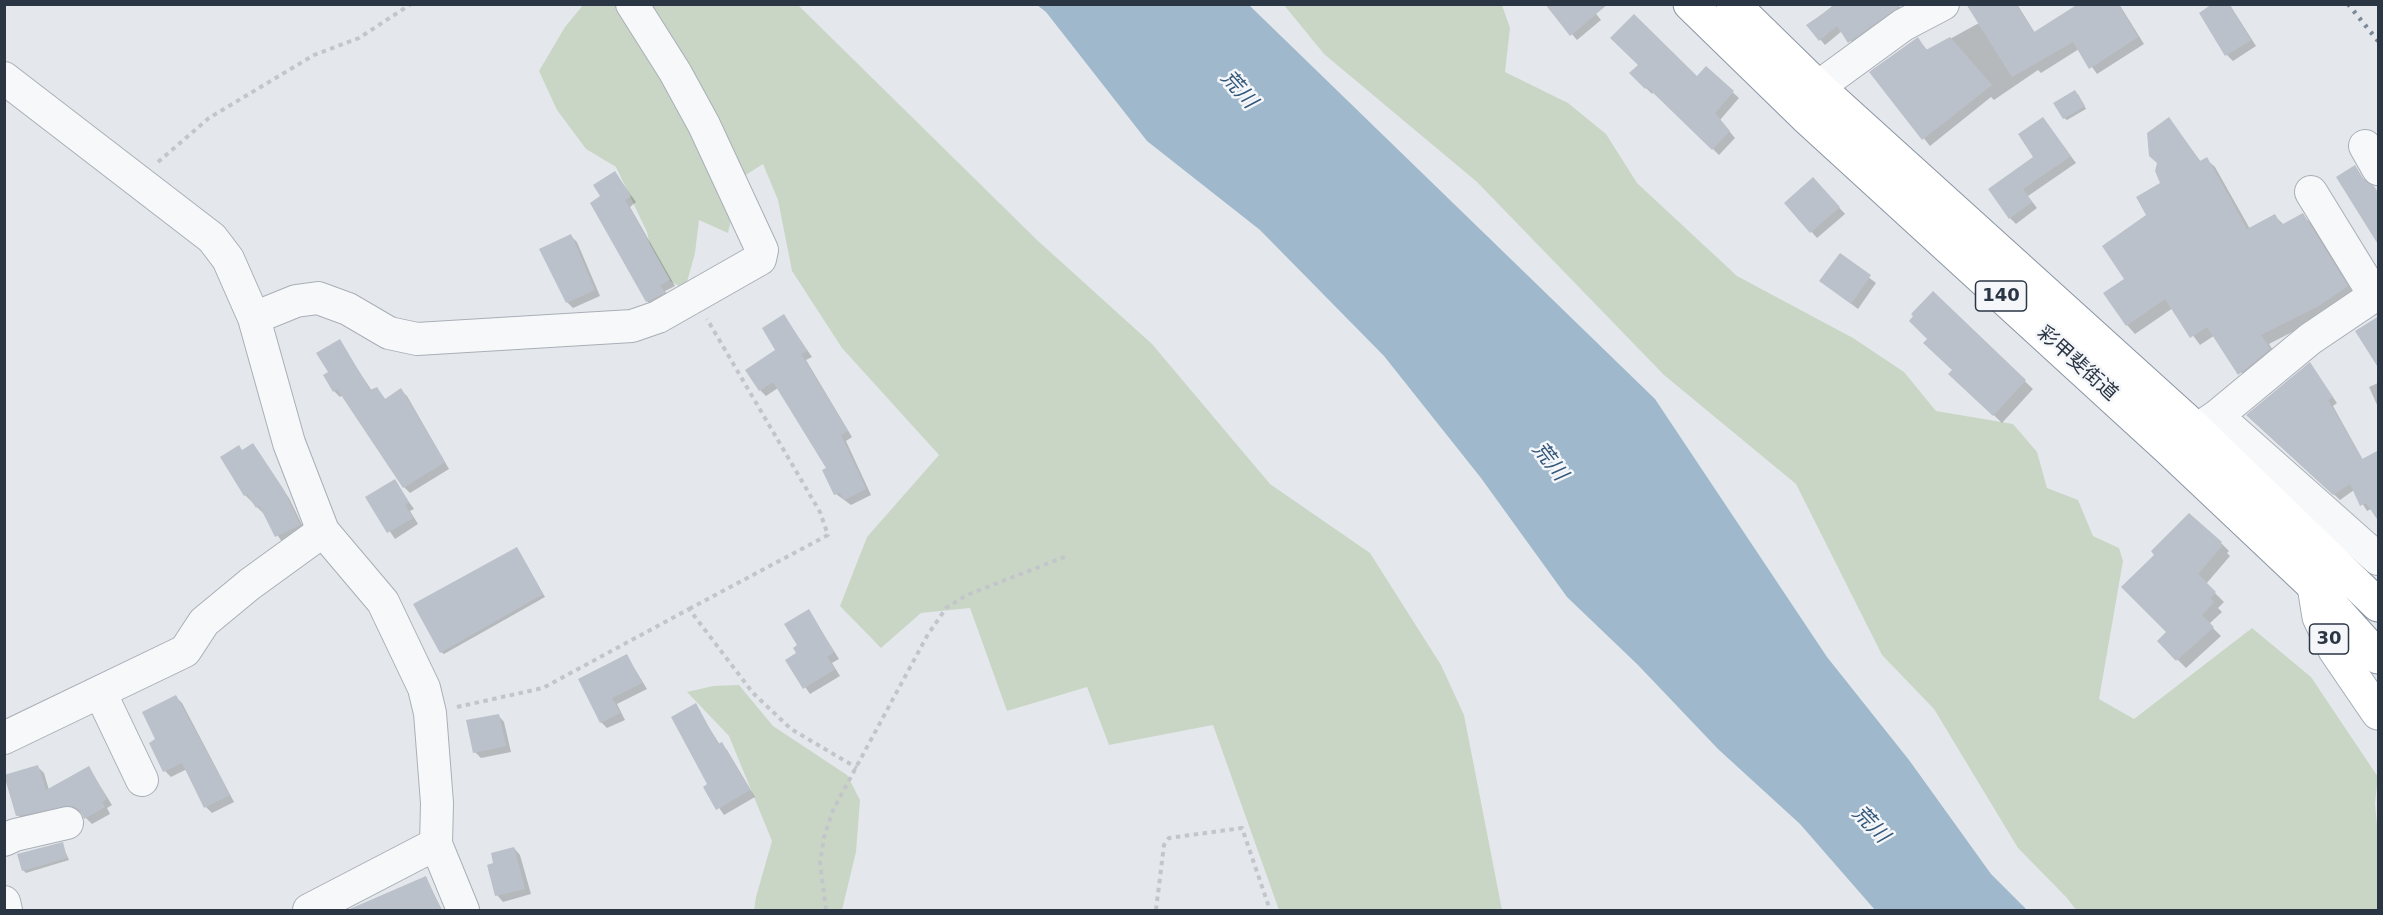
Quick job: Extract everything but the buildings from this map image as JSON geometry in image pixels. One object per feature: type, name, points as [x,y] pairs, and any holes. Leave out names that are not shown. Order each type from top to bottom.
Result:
[{"type":"main road","name":"彩甲斐街道","points":[[1689,4],[1805,116],[2169,449],[2314,586],[2379,657]]},
{"type":"main road","name":"彩甲斐街道","points":[[1733,4],[1818,87],[2206,422],[2379,605]]},
{"type":"main road","points":[[2314,586],[2335,561]]},
{"type":"main road","name":"30","points":[[2314,586],[2319,617],[2335,650],[2379,713]]},
{"type":"street","points":[[254,318],[296,302],[318,298],[348,309],[389,333],[417,339],[632,326],[658,317],[760,259],[762,250],[704,125],[675,72],[632,4]]},
{"type":"street","points":[[1818,87],[1903,25],[1943,4]]},
{"type":"street","points":[[4,78],[212,238],[228,259],[254,318],[289,443],[323,531],[383,602],[424,688],[430,712],[438,803],[436,844],[463,910]]},
{"type":"street","points":[[2169,449],[2310,339],[2377,295],[2311,192]]},
{"type":"street","points":[[2206,422],[2379,559]]},
{"type":"street","points":[[4,738],[185,651],[204,622],[250,584],[323,531]]},
{"type":"street","points":[[100,693],[142,780]]},
{"type":"street","points":[[4,840],[15,835],[68,823]]},
{"type":"street","points":[[309,910],[436,844]]},
{"type":"street","points":[[4,902],[6,910]]},
{"type":"path","points":[[139,183],[170,150],[209,118],[314,55],[359,38],[411,4]]},
{"type":"path","points":[[430,712],[543,688],[828,535],[820,512],[695,297]]},
{"type":"path","points":[[826,910],[820,863],[824,837],[833,810],[922,646],[946,608],[968,595],[1067,556]]},
{"type":"path","points":[[689,609],[753,693],[791,729],[857,768]]},
{"type":"path","points":[[1156,910],[1164,845],[1169,838],[1242,828],[1270,910]]},
{"type":"green space","points":[[583,5],[798,5],[1037,240],[1152,344],[1270,484],[1370,553],[1441,665],[1464,715],[1502,910],[1279,910],[1213,725],[1109,745],[1087,687],[1007,711],[970,608],[921,613],[881,648],[840,606],[867,537],[939,455],[842,348],[792,271],[778,200],[763,164],[741,178],[728,233],[699,220],[695,253],[685,289],[656,274],[647,232],[616,167],[586,149],[557,110],[539,71],[565,27]]},
{"type":"green space","points":[[1284,5],[1502,5],[1510,28],[1505,72],[1568,103],[1606,134],[1637,183],[1737,276],[1853,338],[1904,372],[1936,411],[2013,424],[2037,452],[2047,488],[2078,500],[2093,536],[2119,548],[2123,561],[2099,699],[2134,719],[2252,628],[2311,677],[2378,777],[2375,803],[2378,836],[2378,910],[2076,910],[2018,848],[1934,709],[1882,655],[1796,484],[1664,375],[1477,182],[1324,54]]},
{"type":"green space","points":[[739,685],[773,726],[847,775],[860,800],[856,852],[842,910],[754,910],[772,841],[729,736],[687,692],[713,686]]},
{"type":"water","name":"荒川","points":[[1037,5],[1249,5],[1655,399],[1827,657],[1909,760],[1991,874],[2027,910],[1875,910],[1800,824],[1718,749],[1638,665],[1567,597],[1481,478],[1384,356],[1260,230],[1147,141],[1046,12]]},
{"type":"railway","points":[[2348,4],[2378,41]]}]
